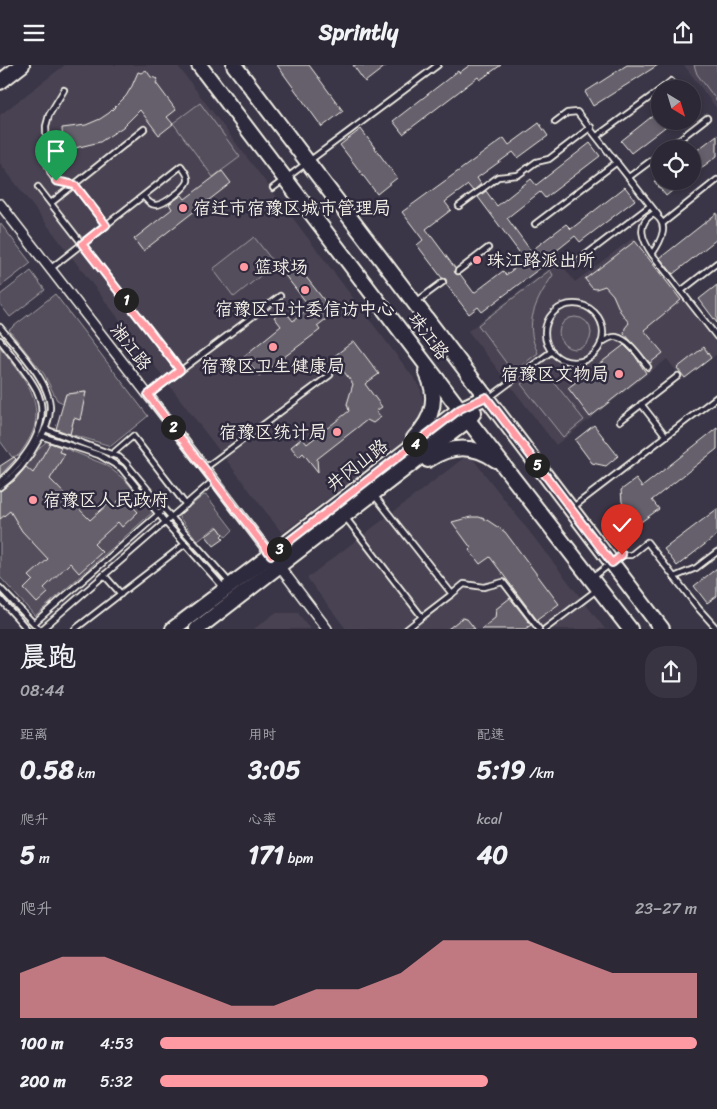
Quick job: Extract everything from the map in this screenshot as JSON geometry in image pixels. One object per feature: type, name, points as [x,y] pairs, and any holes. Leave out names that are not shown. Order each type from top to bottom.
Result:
[{"type":"street","points":[[0,82],[22,65]]},
{"type":"street","name":"珠江路","points":[[199,65],[630,629]]},
{"type":"street","name":"珠江路","points":[[234,65],[662,629]]},
{"type":"street","name":"湘江路","points":[[0,204],[327,629]]},
{"type":"street","points":[[371,486],[416,436],[430,416],[433,404],[431,382],[416,351]]},
{"type":"street","name":"井冈山路","points":[[200,628],[275,561],[487,398]]},
{"type":"street","points":[[371,486],[440,452],[449,450],[463,448],[479,450],[504,466]]},
{"type":"street","name":"井冈山路","points":[[173,629],[228,587],[275,561]]},
{"type":"lane","points":[[273,188],[438,65]]},
{"type":"lane","points":[[64,90],[49,115],[46,126],[47,163],[56,181],[75,185],[106,225]]},
{"type":"lane","points":[[597,136],[651,96]]},
{"type":"lane","points":[[554,122],[567,113],[577,112],[629,177],[663,223],[664,231],[660,242],[652,254]]},
{"type":"lane","points":[[678,140],[707,118]]},
{"type":"lane","points":[[458,206],[498,177],[518,175],[536,161],[549,159],[590,127]]},
{"type":"lane","points":[[51,203],[144,129]]},
{"type":"lane","points":[[629,177],[651,161]]},
{"type":"lane","points":[[535,224],[617,163]]},
{"type":"lane","points":[[50,269],[143,196],[181,167],[188,175],[185,187],[162,204],[154,205],[143,196]]},
{"type":"lane","points":[[663,223],[717,181]]},
{"type":"lane","points":[[38,187],[180,370]]},
{"type":"lane","points":[[579,260],[650,206]]},
{"type":"lane","points":[[658,217],[653,214],[643,222],[641,233],[645,244],[717,337]]},
{"type":"lane","points":[[458,271],[488,248]]},
{"type":"lane","points":[[681,291],[717,263]]},
{"type":"lane","points":[[415,303],[443,282]]},
{"type":"lane","points":[[148,395],[280,296]]},
{"type":"lane","points":[[565,305],[583,305],[592,309],[602,324],[601,343],[597,350],[584,360],[567,361],[552,351],[548,344],[546,335],[550,317],[565,305]]},
{"type":"lane","points":[[0,327],[45,388],[50,409],[45,429],[26,461],[0,487]]},
{"type":"lane","points":[[601,343],[616,337],[636,352],[648,367]]},
{"type":"lane","points":[[0,341],[37,391],[41,405],[38,432],[25,457],[0,482]]},
{"type":"lane","points":[[487,398],[552,351]]},
{"type":"lane","points":[[205,468],[330,375]]},
{"type":"lane","points":[[620,421],[678,376]]},
{"type":"lane","points":[[570,509],[717,397]]},
{"type":"lane","points":[[641,404],[666,436]]},
{"type":"lane","points":[[45,429],[111,455],[126,463],[228,587]]},
{"type":"lane","points":[[41,436],[99,455],[121,468],[165,522],[228,587]]},
{"type":"lane","points":[[111,455],[133,436],[186,505]]},
{"type":"lane","points":[[0,588],[40,629],[214,480]]},
{"type":"lane","points":[[371,486],[452,594]]},
{"type":"lane","points":[[34,623],[164,509]]},
{"type":"lane","points":[[340,511],[422,617]]},
{"type":"lane","points":[[546,629],[595,584],[612,563],[622,555],[631,555],[647,542],[717,629]]},
{"type":"lane","points":[[75,629],[185,544]]},
{"type":"lane","points":[[674,577],[696,568],[717,552]]},
{"type":"lane","points":[[104,575],[121,594]]},
{"type":"lane","points":[[408,629],[464,584],[484,587],[502,582],[539,629]]},
{"type":"lane","points":[[0,599],[27,629]]},
{"type":"lane","points":[[191,615],[200,628]]},
{"type":"shaded area","points":[[65,65],[177,65],[421,390],[424,408],[423,418],[415,433],[282,533],[0,163],[0,115]]},
{"type":"shaded area","points":[[684,65],[717,65],[717,109],[701,88],[701,80],[695,80]]},
{"type":"shaded area","points":[[694,65],[717,65],[717,101],[697,74]]},
{"type":"shaded area","points":[[200,103],[240,157],[213,177],[173,123]]},
{"type":"shaded area","points":[[0,223],[31,263],[0,287]]},
{"type":"shaded area","name":"篮球场","points":[[254,237],[275,264],[234,297],[213,269]]},
{"type":"shaded area","points":[[634,237],[717,344],[717,354],[683,380],[667,359],[556,445],[468,331],[559,261],[575,282]]},
{"type":"shaded area","points":[[550,270],[553,275],[541,294],[532,322],[532,332],[538,353],[513,372],[478,325]]},
{"type":"shaded area","points":[[31,271],[45,290],[10,317],[0,304],[0,295]]},
{"type":"shaded area","points":[[55,294],[148,416],[111,446],[70,434],[74,418],[79,419],[86,392],[66,394],[63,403],[57,400],[44,374],[9,330]]},
{"type":"shaded area","points":[[575,317],[586,322],[591,333],[586,344],[575,349],[564,344],[559,333],[564,322]]},
{"type":"shaded area","points":[[0,347],[26,382],[31,392],[36,413],[34,428],[28,440],[19,455],[12,457],[0,441]]},
{"type":"shaded area","points":[[542,367],[584,420],[563,437],[521,384]]},
{"type":"shaded area","points":[[47,441],[106,465],[125,480],[153,512],[35,616],[0,577],[0,490],[28,464],[40,447]]},
{"type":"shaded area","points":[[469,454],[605,629],[346,629],[307,578]]},
{"type":"shaded area","points":[[204,495],[207,496],[233,530],[226,537],[217,526],[198,541],[179,517],[179,515]]},
{"type":"shaded area","points":[[275,613],[298,613],[310,629],[254,629]]},
{"type":"building","points":[[277,65],[309,65],[343,111],[322,127]]},
{"type":"building","points":[[353,65],[387,65],[365,82]]},
{"type":"building","points":[[470,65],[501,65],[480,80],[478,77],[403,134],[393,121],[458,71],[459,73]]},
{"type":"building","points":[[627,65],[658,65],[593,106],[585,92]]},
{"type":"building","points":[[146,70],[151,77],[158,79],[156,83],[176,110],[167,117],[173,124],[159,135],[140,110],[123,127],[100,142],[63,149],[62,128],[86,125],[109,113],[126,96],[138,72],[141,73]]},
{"type":"building","points":[[651,117],[651,130],[661,130],[631,153],[621,141]]},
{"type":"building","points":[[539,123],[548,136],[518,158],[513,152],[477,178],[481,184],[473,191],[468,185],[445,202],[451,210],[426,229],[455,268],[455,273],[460,274],[474,293],[503,271],[506,275],[525,260],[478,197],[486,191],[497,206],[531,179],[536,185],[590,143],[600,156],[545,198],[540,192],[507,218],[531,251],[566,224],[571,229],[625,187],[635,200],[580,242],[575,236],[541,263],[543,266],[482,312],[478,307],[469,314],[446,284],[446,279],[442,278],[417,245],[423,240],[402,212],[504,138],[509,145]]},
{"type":"building","points":[[361,129],[397,178],[377,194],[340,145]]},
{"type":"building","points":[[717,135],[717,156],[701,168],[701,147]]},
{"type":"building","points":[[222,171],[231,183],[143,251],[134,239],[172,209],[169,204],[182,195],[185,199]]},
{"type":"building","points":[[661,190],[673,190],[666,196]]},
{"type":"building","points":[[717,213],[717,239],[673,274],[660,258]]},
{"type":"building","points":[[635,241],[681,300],[644,330],[663,353],[650,363],[624,333],[629,323],[620,311],[613,295],[605,286],[596,289],[592,288],[585,279]]},
{"type":"building","points":[[292,259],[334,313],[317,326],[320,330],[259,376],[244,356],[281,326],[274,317],[284,310],[293,321],[310,307],[280,269]]},
{"type":"building","points":[[717,285],[717,323],[699,299]]},
{"type":"building","points":[[354,341],[379,374],[365,384],[382,407],[376,411],[381,417],[373,423],[367,420],[317,459],[318,472],[303,453],[299,457],[291,447],[302,438],[307,444],[349,411],[347,404],[353,384],[333,357]]},
{"type":"building","points":[[624,345],[635,356],[646,373],[590,417],[568,388]]},
{"type":"building","points":[[704,347],[711,358],[685,378],[677,368]]},
{"type":"building","points":[[86,392],[80,420],[74,418],[70,434],[56,429],[66,394]]},
{"type":"building","points":[[594,425],[618,456],[606,466],[592,463],[575,440]]},
{"type":"building","points":[[717,428],[717,449],[652,500],[659,509],[638,524],[622,502],[621,490],[636,479],[642,487]]},
{"type":"building","points":[[50,443],[61,447],[59,452],[65,454],[50,479],[90,520],[109,503],[112,507],[123,496],[138,512],[122,527],[118,522],[94,544],[102,552],[79,573],[70,563],[44,588],[48,593],[37,603],[24,589],[33,580],[29,576],[48,559],[22,531],[10,511],[0,519],[0,491],[14,481],[26,467],[33,473]]},
{"type":"building","points":[[14,457],[16,459],[0,476],[0,466]]},
{"type":"building","points":[[717,509],[717,535],[677,566],[664,549]]},
{"type":"building","points":[[471,517],[487,520],[505,532],[559,604],[537,620],[490,557],[480,564],[452,522]]},
{"type":"building","points":[[218,527],[224,539],[214,546],[206,536]]},
{"type":"building","points":[[717,568],[717,596],[707,603],[694,586]]},
{"type":"building","points":[[510,598],[531,625],[525,629],[481,629],[495,618],[496,609]]},
{"type":"building","points":[[462,618],[467,619],[475,629],[448,629]]},
{"type":"place","name":"宿迁市宿豫区城市管理局","points":[[183,208]]},
{"type":"place","name":"珠江路派出所","points":[[477,260]]},
{"type":"place","name":"篮球场","points":[[244,267]]},
{"type":"place","name":"宿豫区卫计委信访中心","points":[[305,290]]},
{"type":"place","name":"宿豫区卫生健康局","points":[[273,347]]},
{"type":"place","name":"宿豫区文物局","points":[[619,374]]},
{"type":"place","name":"宿豫区统计局","points":[[337,432]]},
{"type":"place","name":"宿豫区人民政府","points":[[33,500]]},
{"type":"route","points":[[56,181],[75,185],[106,225],[82,244],[180,370],[148,395],[271,555],[460,409],[486,397],[612,563],[622,555]]}]
